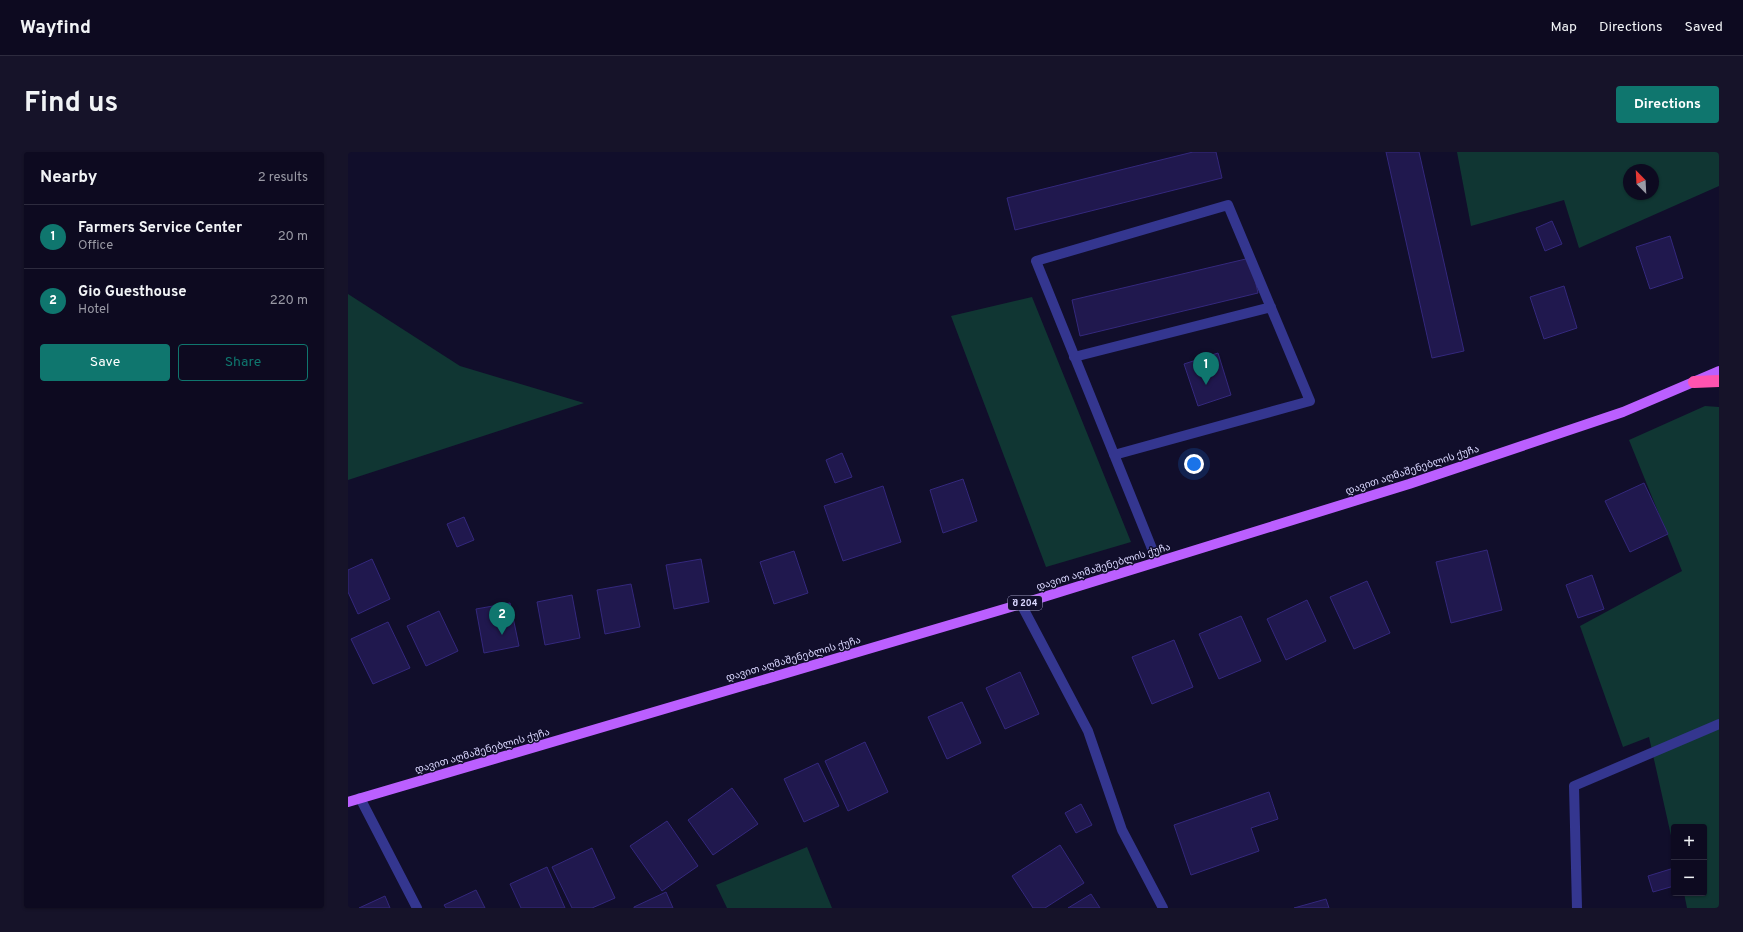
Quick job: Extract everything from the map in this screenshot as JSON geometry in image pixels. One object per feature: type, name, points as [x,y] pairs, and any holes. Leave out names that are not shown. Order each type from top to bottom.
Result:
[{"type":"highway","points":[[1694,382],[1719,381]]},
{"type":"main road","name":"დავით აღმაშენებლის ქუჩა","points":[[348,802],[1021,604],[1409,484],[1623,412],[1719,371]]},
{"type":"street","points":[[1114,455],[1310,401],[1228,205],[1036,260],[1074,357],[1157,561]]},
{"type":"street","points":[[1074,357],[1270,307]]},
{"type":"street","points":[[1021,604],[1088,731],[1122,830],[1163,908]]},
{"type":"street","points":[[1577,908],[1574,786],[1719,724]]},
{"type":"street","points":[[360,798],[417,908]]},
{"type":"green space","points":[[1457,152],[1719,152],[1719,186],[1579,248],[1564,200],[1471,226]]},
{"type":"green space","points":[[348,294],[460,366],[584,403],[348,480]]},
{"type":"green space","points":[[1032,297],[1131,542],[1046,567],[951,316]]},
{"type":"green space","points":[[1705,406],[1719,407],[1719,908],[1687,908],[1685,896],[1707,896],[1707,824],[1671,824],[1671,836],[1649,737],[1623,747],[1580,626],[1682,571],[1629,440]]},
{"type":"green space","points":[[807,847],[832,908],[727,908],[716,885]]},
{"type":"building","points":[[1193,152],[1216,152],[1222,178],[1015,230],[1007,198]]},
{"type":"building","points":[[1386,152],[1419,152],[1464,351],[1432,358]]},
{"type":"building","points":[[1552,221],[1562,244],[1545,251],[1536,228]]},
{"type":"building","points":[[1670,236],[1683,278],[1650,289],[1636,247]]},
{"type":"building","points":[[1250,258],[1258,293],[1080,336],[1072,300]]},
{"type":"building","points":[[1564,286],[1577,328],[1544,339],[1530,297]]},
{"type":"building","points":[[1218,353],[1231,395],[1198,406],[1184,364]]},
{"type":"building","points":[[842,453],[852,477],[835,483],[826,460]]},
{"type":"building","points":[[963,479],[977,521],[943,533],[930,490]]},
{"type":"building","points":[[1644,483],[1668,534],[1630,552],[1605,501]]},
{"type":"building","points":[[883,486],[901,542],[843,561],[824,506]]},
{"type":"building","points":[[464,517],[474,540],[457,547],[447,524]]},
{"type":"building","points":[[1487,550],[1502,610],[1451,623],[1436,562]]},
{"type":"building","points":[[794,551],[808,593],[774,604],[760,562]]},
{"type":"building","points":[[372,559],[390,599],[358,614],[348,592],[348,570]]},
{"type":"building","points":[[701,559],[709,602],[674,609],[666,565]]},
{"type":"building","points":[[1592,575],[1604,609],[1578,618],[1566,585]]},
{"type":"building","points":[[1367,581],[1390,633],[1354,649],[1330,597]]},
{"type":"building","points":[[631,584],[640,627],[605,634],[597,590]]},
{"type":"building","points":[[572,595],[580,638],[545,645],[537,602]]},
{"type":"building","points":[[1307,600],[1326,641],[1286,660],[1267,619]]},
{"type":"building","points":[[510,603],[519,646],[484,653],[476,609]]},
{"type":"building","points":[[439,611],[458,651],[426,666],[407,626]]},
{"type":"building","points":[[1241,616],[1261,661],[1219,679],[1199,634]]},
{"type":"building","points":[[388,622],[410,668],[373,684],[351,639]]},
{"type":"building","points":[[1174,640],[1193,687],[1152,704],[1132,657]]},
{"type":"building","points":[[1020,672],[1039,714],[1005,729],[986,688]]},
{"type":"building","points":[[962,702],[981,743],[947,759],[928,717]]},
{"type":"building","points":[[865,742],[888,792],[848,811],[825,761]]},
{"type":"building","points":[[818,763],[839,806],[804,822],[784,779]]},
{"type":"building","points":[[732,788],[758,824],[713,855],[688,820]]},
{"type":"building","points":[[1269,792],[1278,819],[1251,828],[1259,851],[1191,875],[1174,825]]},
{"type":"building","points":[[1081,804],[1092,825],[1076,833],[1065,813]]},
{"type":"building","points":[[667,821],[698,866],[662,891],[630,846]]},
{"type":"building","points":[[1060,845],[1084,883],[1045,908],[1033,908],[1012,876]]},
{"type":"building","points":[[592,848],[615,898],[592,908],[572,908],[552,867]]},
{"type":"building","points":[[547,867],[565,908],[521,908],[510,884]]},
{"type":"building","points":[[1671,869],[1671,887],[1653,892],[1648,876]]},
{"type":"building","points":[[476,890],[485,908],[446,908],[444,905]]},
{"type":"building","points":[[666,892],[673,908],[634,908],[634,907]]},
{"type":"building","points":[[1091,894],[1100,908],[1068,908]]},
{"type":"building","points":[[385,896],[390,908],[359,908]]},
{"type":"building","points":[[1326,899],[1329,908],[1294,908]]},
{"type":"place","name":"Farmers Service Center","points":[[1206,385]]},
{"type":"place","name":"Gio Guesthouse","points":[[502,635]]}]
